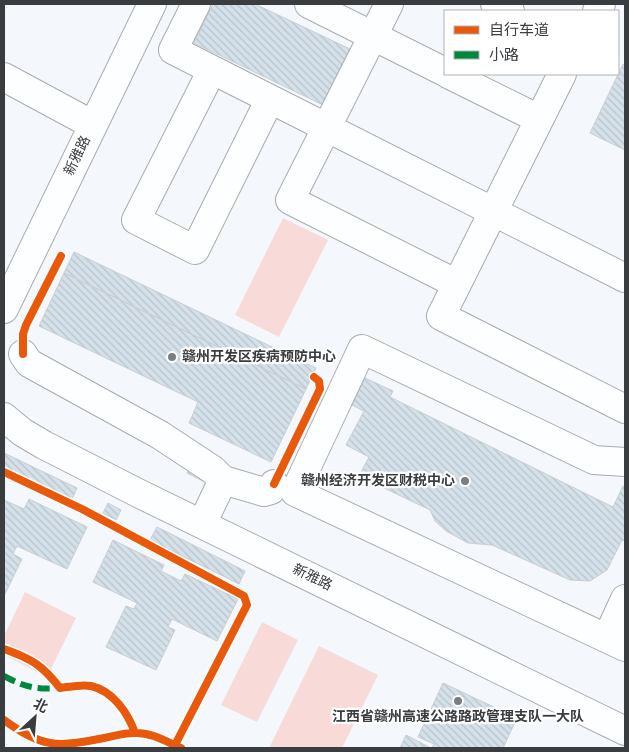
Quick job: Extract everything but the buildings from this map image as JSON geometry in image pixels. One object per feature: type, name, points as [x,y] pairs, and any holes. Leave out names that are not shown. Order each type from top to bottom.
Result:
[{"type":"street","name":"新雅路","points":[[4,309],[152,4]]},
{"type":"street","points":[[196,4],[173,50],[625,278]]},
{"type":"street","points":[[309,4],[444,72]]},
{"type":"street","points":[[389,4],[290,200],[457,284]]},
{"type":"street","points":[[495,4],[508,10]]},
{"type":"street","points":[[212,70],[136,220],[195,250],[270,99]]},
{"type":"street","points":[[451,75],[539,119]]},
{"type":"street","points":[[561,75],[440,316],[625,408]]},
{"type":"street","points":[[4,77],[93,125]]},
{"type":"street","points":[[625,462],[594,460],[362,349],[295,492],[616,642],[625,598]]},
{"type":"street","points":[[23,354],[30,363],[160,435],[213,470],[223,480],[264,492],[271,490],[274,484]]},
{"type":"street","name":"新雅路","points":[[4,417],[22,432],[44,445],[625,731]]},
{"type":"street","points":[[202,524],[223,480]]},
{"type":"shaded area","points":[[283,218],[328,240],[279,337],[235,315]]},
{"type":"shaded area","points":[[25,592],[76,618],[47,677],[4,655],[4,636]]},
{"type":"shaded area","points":[[262,622],[298,640],[257,722],[221,705]]},
{"type":"shaded area","points":[[319,646],[378,675],[342,748],[269,748]]},
{"type":"marked path","points":[[4,676],[31,687],[44,689],[60,688]]},
{"type":"cycle path","points":[[23,354],[23,334],[26,325],[61,256]]},
{"type":"cycle path","points":[[274,484],[320,389],[319,381],[314,377]]},
{"type":"cycle path","points":[[4,472],[82,509],[244,596],[247,605],[175,745]]},
{"type":"cycle path","points":[[4,649],[22,656],[42,668],[60,688],[87,685],[106,693],[119,704],[135,733]]},
{"type":"cycle path","points":[[4,720],[30,736],[52,743],[75,743],[123,734],[140,733],[159,738],[181,748]]},
{"type":"place","name":"赣州开发区疾病预防中心","points":[[172,357]]},
{"type":"place","name":"赣州经济开发区财税中心","points":[[465,481]]},
{"type":"place","name":"江西省赣州高速公路路政管理支队一大队","points":[[458,701]]}]
